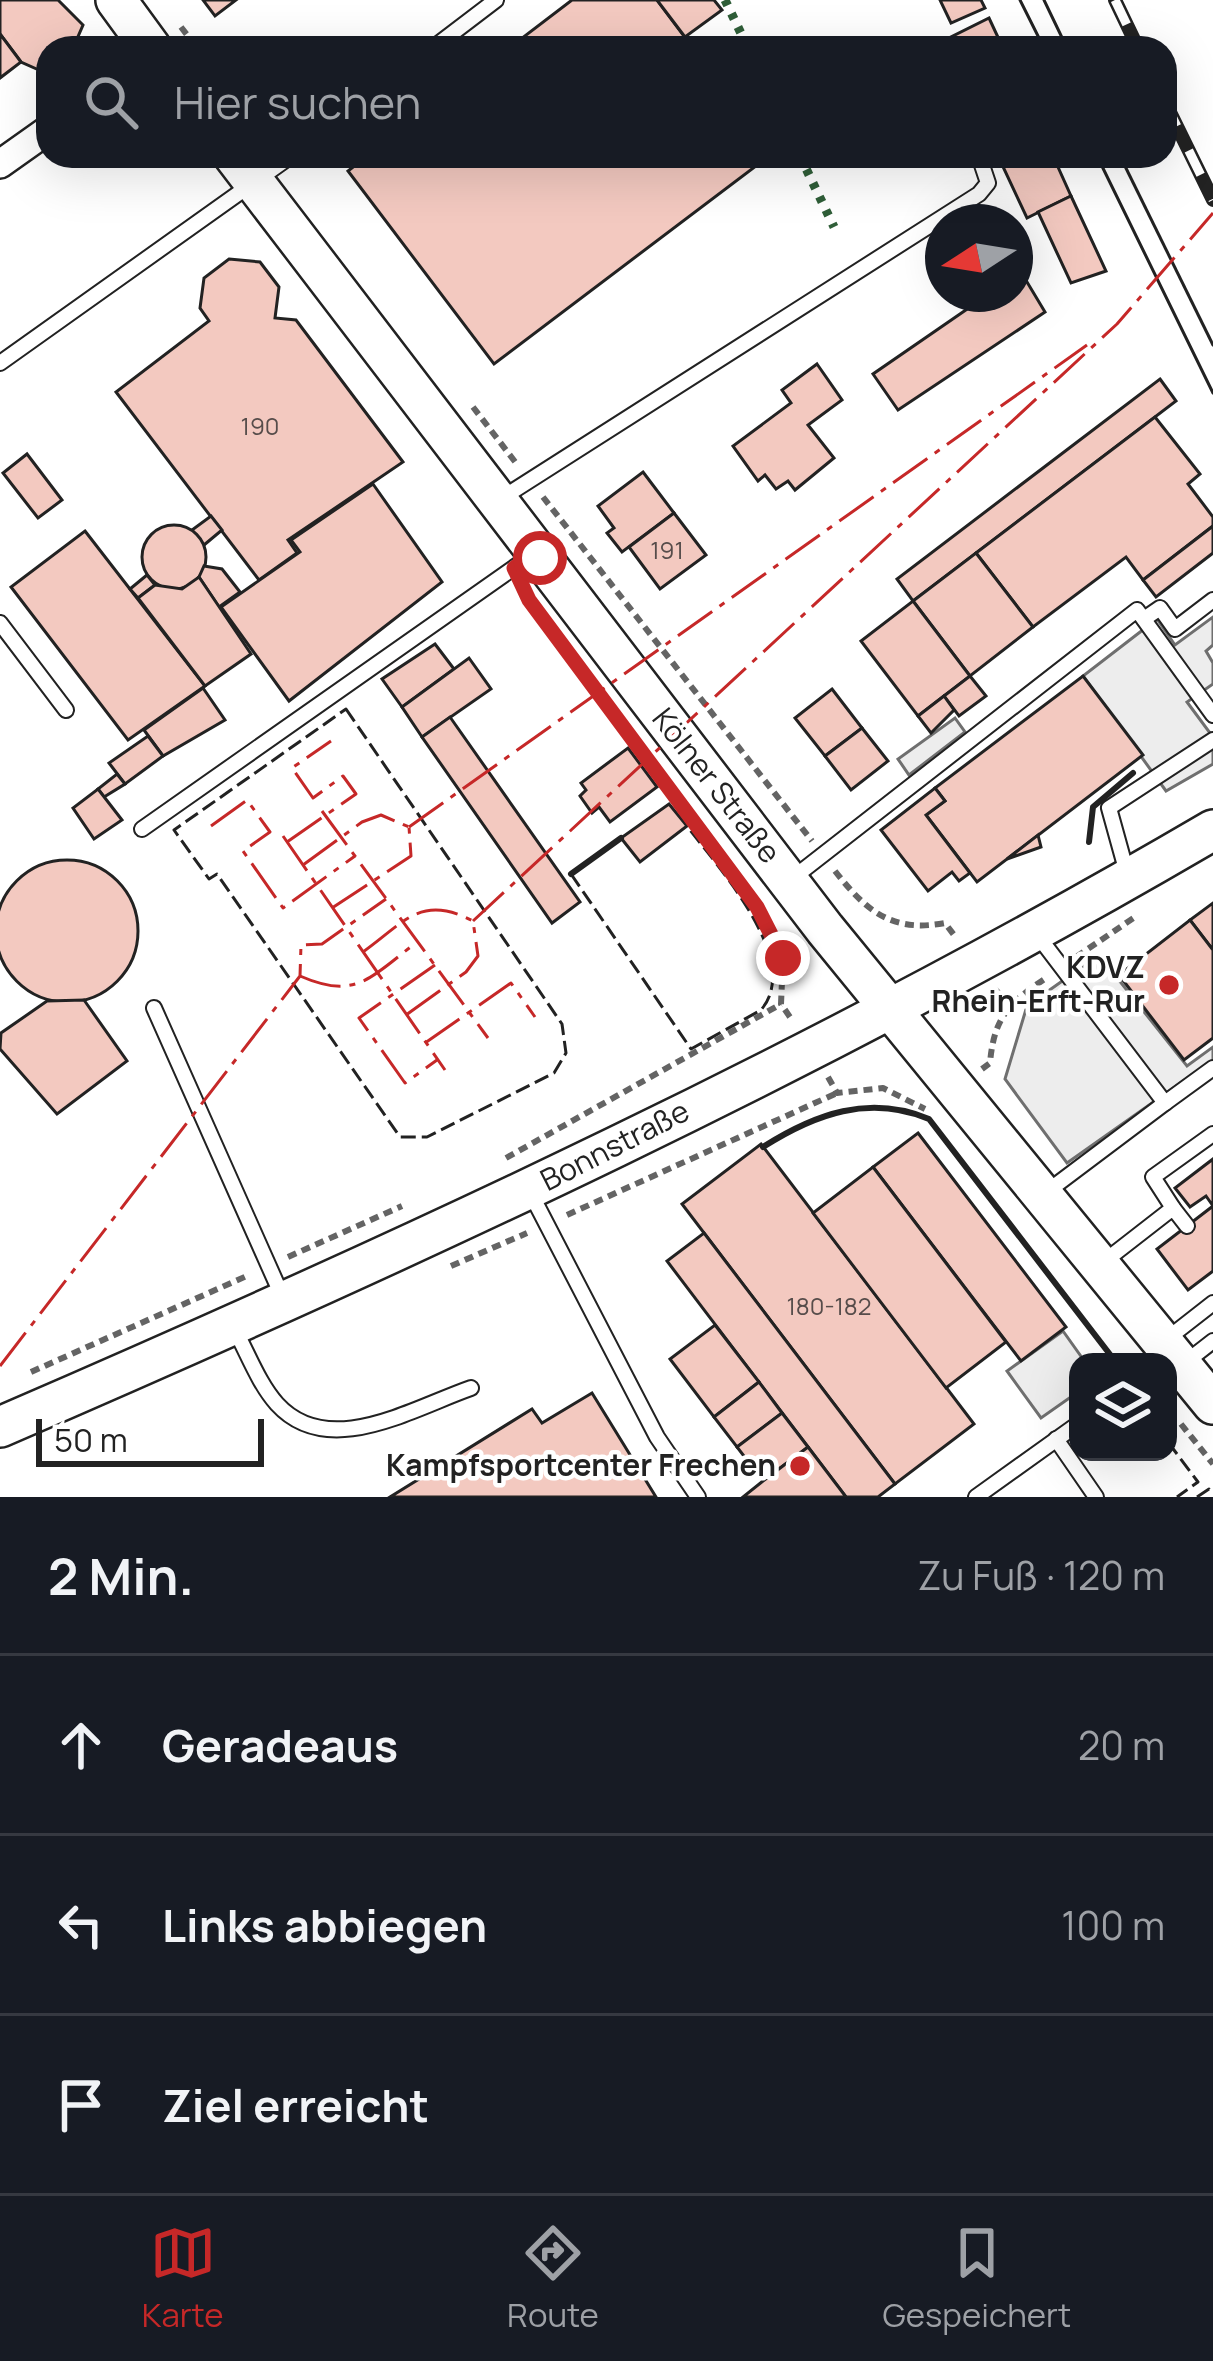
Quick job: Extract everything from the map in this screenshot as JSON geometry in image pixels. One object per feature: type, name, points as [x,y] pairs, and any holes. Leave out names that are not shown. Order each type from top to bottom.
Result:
[{"type":"main road","points":[[116,0],[142,36]]},
{"type":"main road","name":"Kölner Straße","points":[[245,170],[514,491],[536,552],[789,881],[1100,1264],[1179,1353],[1196,1413]]},
{"type":"main road","name":"Bonnstraße","points":[[0,1426],[529,1190],[812,1049],[1034,930],[1132,898],[1213,830]]},
{"type":"street","points":[[0,164],[36,138]]},
{"type":"lane","points":[[449,36],[496,0]]},
{"type":"lane","points":[[514,491],[979,194],[988,183],[983,168]]},
{"type":"lane","points":[[0,363],[245,170]]},
{"type":"lane","points":[[142,830],[536,552]]},
{"type":"lane","points":[[1144,619],[1160,608],[1175,629],[1213,601]]},
{"type":"lane","points":[[789,881],[1137,610],[1213,715]]},
{"type":"lane","points":[[0,623],[66,710]]},
{"type":"lane","points":[[1132,898],[1108,808],[1213,740]]},
{"type":"lane","points":[[1034,930],[1165,1103]]},
{"type":"lane","points":[[154,1008],[266,1267],[286,1302]]},
{"type":"lane","points":[[1044,1194],[1213,1068]]},
{"type":"lane","points":[[1187,1226],[1153,1178],[1213,1134]]},
{"type":"lane","points":[[529,1190],[657,1437],[698,1497]]},
{"type":"lane","points":[[1100,1264],[1173,1208]]},
{"type":"lane","points":[[1179,1353],[1213,1303]]},
{"type":"lane","points":[[232,1325],[274,1402],[303,1428],[344,1432],[470,1388]]},
{"type":"lane","points":[[976,1497],[1069,1430]]},
{"type":"lane","points":[[1056,1439],[1096,1497]]},
{"type":"path","points":[[467,399],[514,491],[860,904],[887,922],[920,928],[945,923],[1008,1004],[1059,968],[1132,898]]},
{"type":"path","points":[[552,633],[757,907],[783,958],[781,1004],[837,1094],[883,1088],[926,1109]]},
{"type":"path","points":[[491,1166],[781,1004]]},
{"type":"path","points":[[25,1375],[409,1203]]},
{"type":"path","points":[[1196,1413],[1213,1464]]},
{"type":"shaded area","points":[[1213,617],[1213,645],[1206,651],[1213,663],[1213,684],[1187,702],[1213,737],[1213,764],[1166,791],[1083,676],[1157,619],[1175,645]]},
{"type":"shaded area","points":[[955,718],[965,732],[909,775],[898,759]]},
{"type":"shaded area","points":[[1099,955],[1187,1066],[1213,1047],[1213,1060],[1067,1163],[1005,1079],[1027,1006]]},
{"type":"shaded area","points":[[1063,1331],[1079,1353],[1069,1353],[1069,1398],[1041,1418],[1007,1371]]},
{"type":"building","points":[[0,0],[58,0],[83,25],[78,36],[36,36],[36,69],[21,62],[0,34]]},
{"type":"building","points":[[203,0],[236,0],[215,16]]},
{"type":"building","points":[[572,0],[657,0],[684,36],[525,36]]},
{"type":"building","points":[[657,0],[714,0],[722,10],[684,36]]},
{"type":"building","points":[[940,0],[981,0],[985,8],[951,23]]},
{"type":"building","points":[[989,18],[997,36],[953,36]]},
{"type":"building","points":[[0,34],[21,62],[0,78]]},
{"type":"building","points":[[352,168],[753,168],[494,364],[348,171]]},
{"type":"building","points":[[1004,168],[1058,168],[1071,196],[1033,215],[1033,204],[1020,204]]},
{"type":"building","points":[[1071,196],[1106,271],[1071,283],[1038,212]]},
{"type":"building","points":[[229,259],[260,262],[279,287],[275,318],[296,320],[403,462],[288,540],[297,553],[259,580],[116,392],[209,321],[200,308],[204,278]]},
{"type":"building","points":[[1033,292],[1045,312],[898,410],[873,374],[963,312],[1033,312]]},
{"type":"building","points":[[817,364],[842,400],[808,425],[834,458],[795,490],[788,481],[776,489],[765,475],[758,481],[733,446],[791,403],[782,390]]},
{"type":"building","points":[[1160,379],[1176,401],[913,601],[897,579]]},
{"type":"building","points":[[1155,417],[1200,474],[1188,484],[1213,517],[1213,526],[1143,580],[1126,557],[1033,627],[976,553]]},
{"type":"building","points":[[27,454],[62,500],[38,518],[3,473]]},
{"type":"building","points":[[643,472],[674,513],[622,552],[607,533],[614,528],[598,506]]},
{"type":"building","points":[[373,484],[442,582],[289,701],[221,607],[300,552],[291,540]]},
{"type":"building","points":[[674,513],[706,555],[660,589],[629,547]]},
{"type":"building","points":[[211,516],[222,530],[204,545],[192,530]]},
{"type":"building","points":[[174,525],[197,534],[206,557],[197,580],[174,589],[151,580],[142,557],[151,534]]},
{"type":"building","points":[[1213,526],[1213,553],[1156,597],[1143,580]]},
{"type":"building","points":[[85,531],[205,686],[128,740],[11,587]]},
{"type":"building","points":[[976,553],[1033,627],[970,676],[913,601]]},
{"type":"building","points":[[204,566],[222,569],[240,592],[219,607],[199,577]]},
{"type":"building","points":[[147,575],[155,585],[138,598],[130,589]]},
{"type":"building","points":[[199,577],[251,654],[205,686],[138,598],[155,585],[182,589]]},
{"type":"building","points":[[913,601],[970,676],[918,716],[861,641]]},
{"type":"building","points":[[435,644],[454,669],[402,707],[382,679]]},
{"type":"building","points":[[469,658],[491,689],[422,737],[402,707]]},
{"type":"building","points":[[970,676],[986,696],[959,716],[944,696]]},
{"type":"building","points":[[1083,676],[1143,755],[977,882],[926,815],[945,801],[935,788]]},
{"type":"building","points":[[203,688],[225,720],[163,756],[144,730]]},
{"type":"building","points":[[832,689],[862,728],[825,756],[795,718]]},
{"type":"building","points":[[944,696],[954,710],[931,733],[918,716]]},
{"type":"building","points":[[450,717],[580,902],[552,923],[422,737]]},
{"type":"building","points":[[862,728],[888,761],[851,790],[825,756]]},
{"type":"building","points":[[148,736],[163,756],[125,784],[109,763]]},
{"type":"building","points":[[628,748],[657,787],[610,822],[599,807],[592,813],[580,796],[586,790],[581,783]]},
{"type":"building","points":[[117,774],[125,784],[104,797],[98,789]]},
{"type":"building","points":[[935,788],[945,801],[926,815],[970,873],[959,881],[952,872],[928,891],[881,830]]},
{"type":"building","points":[[98,789],[122,820],[94,839],[73,808]]},
{"type":"building","points":[[669,804],[687,826],[640,862],[621,838]]},
{"type":"building","points":[[1038,835],[1041,847],[1007,859]]},
{"type":"building","points":[[53,862],[81,862],[106,872],[126,892],[136,917],[136,945],[126,970],[106,990],[81,1000],[53,1000],[28,990],[8,970],[-1,948],[-1,914],[8,892],[28,872]]},
{"type":"building","points":[[1213,903],[1213,950],[1190,920]]},
{"type":"building","name":"KDVZ Rhein-Erft-Rur","points":[[1190,920],[1213,950],[1213,1038],[1184,1060],[1119,975]]},
{"type":"building","points":[[84,1000],[127,1061],[57,1114],[0,1049],[1,1033],[47,1001]]},
{"type":"building","points":[[918,1133],[1066,1327],[1021,1361],[873,1167]]},
{"type":"building","points":[[761,1144],[974,1424],[895,1484],[682,1204]]},
{"type":"building","points":[[1213,1159],[1213,1206],[1206,1196],[1190,1207],[1175,1188]]},
{"type":"building","points":[[873,1167],[1006,1342],[946,1388],[813,1213]]},
{"type":"building","points":[[1213,1206],[1213,1271],[1188,1290],[1157,1249]]},
{"type":"building","points":[[704,1233],[895,1484],[878,1497],[846,1497],[667,1261]]},
{"type":"building","points":[[715,1325],[759,1382],[714,1417],[670,1359]]},
{"type":"building","points":[[759,1382],[782,1413],[737,1447],[714,1417]]},
{"type":"building","points":[[592,1393],[656,1497],[390,1497],[532,1409],[542,1423]]},
{"type":"building","points":[[782,1413],[808,1447],[763,1481],[737,1447]]},
{"type":"building","points":[[808,1447],[846,1497],[743,1497],[763,1481]]},
{"type":"tram line","points":[[1020,0],[1038,36]]},
{"type":"tram line","points":[[1044,0],[1061,36]]},
{"type":"tram line","points":[[1103,168],[1213,393]]},
{"type":"tram line","points":[[1126,168],[1213,345]]},
{"type":"railway","points":[[1115,0],[1132,36]]},
{"type":"railway","points":[[1177,126],[1213,200]]},
{"type":"hedge","points":[[725,0],[742,36]]},
{"type":"hedge","points":[[806,168],[834,227]]},
{"type":"fence","points":[[346,709],[562,1024],[566,1053],[554,1073],[427,1137],[400,1137],[217,874],[209,879],[174,830],[346,709]]},
{"type":"fence","points":[[571,874],[691,1049],[761,1010],[771,989],[772,966],[751,914],[687,826]]},
{"type":"fence","points":[[1177,1454],[1198,1482],[1177,1497]]},
{"type":"fence","points":[[1197,1497],[1209,1489],[1213,1494]]},
{"type":"wall","points":[[1089,842],[1093,807],[1133,773]]},
{"type":"wall","points":[[571,874],[621,838]]},
{"type":"wall","points":[[763,1147],[802,1125],[843,1111],[885,1108],[929,1119],[1109,1353]]},
{"type":"power","points":[[473,921],[1117,324],[1213,213]]},
{"type":"power","points":[[409,827],[1087,345]]},
{"type":"power","points":[[287,842],[356,794],[343,776],[313,798],[292,768],[331,741]]},
{"type":"power","points":[[211,826],[247,800],[270,832],[243,851],[283,908],[355,856]]},
{"type":"power","points":[[322,811],[488,1038]]},
{"type":"power","points":[[303,865],[362,822],[381,815],[409,827]]},
{"type":"power","points":[[332,908],[411,856],[409,827]]},
{"type":"power","points":[[283,836],[445,1070]]},
{"type":"power","points":[[0,1366],[300,976],[301,945],[322,944],[386,899]]},
{"type":"power","points":[[363,952],[403,921],[427,911],[455,913],[473,921]]},
{"type":"power","points":[[406,1015],[466,972],[478,956],[473,921]]},
{"type":"power","points":[[300,976],[350,985],[375,974],[417,942]]},
{"type":"power","points":[[435,965],[359,1018],[405,1083],[437,1060]]},
{"type":"power","points":[[425,1043],[511,983],[535,1017]]},
{"type":"place","name":"KDVZ Rhein-Erft-Rur","points":[[1169,985]]},
{"type":"place","name":"Kampfsportcenter Frechen","points":[[800,1466]]},
{"type":"route","points":[[540,558],[536,552],[514,568],[529,600],[757,907],[783,958]]}]
